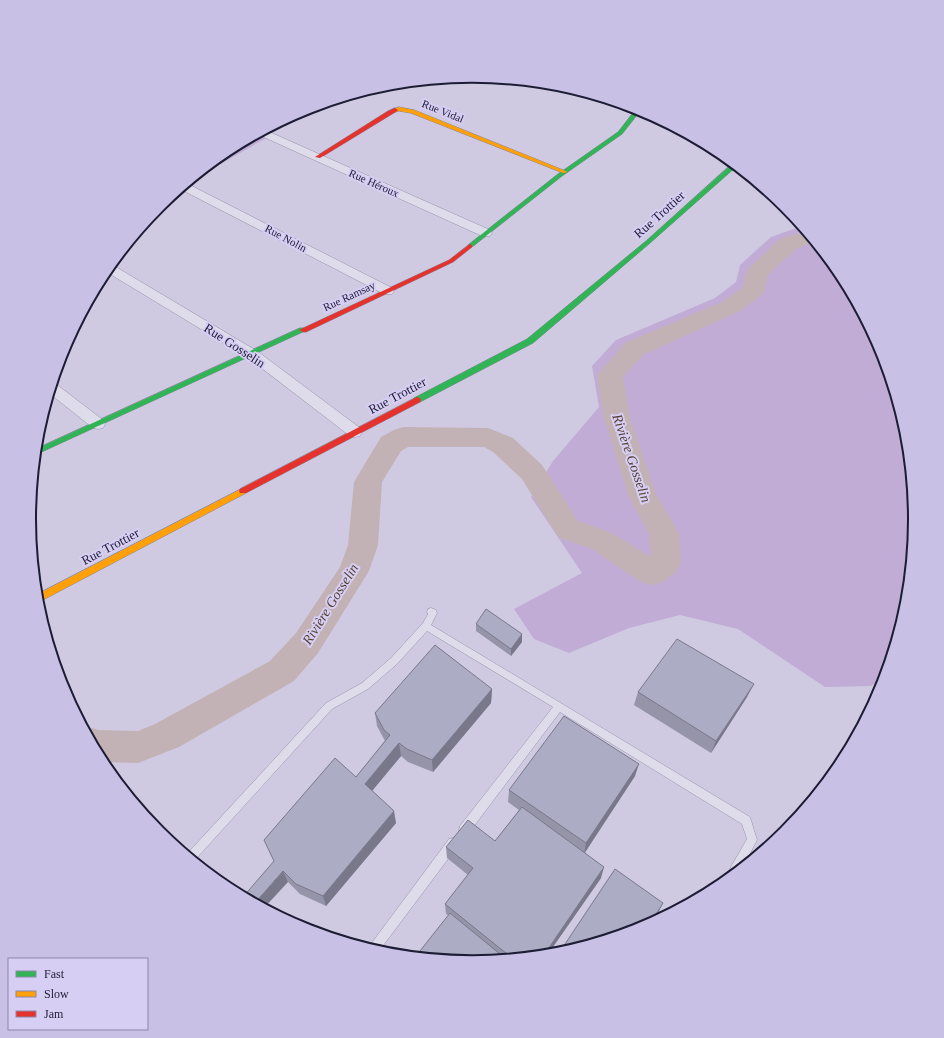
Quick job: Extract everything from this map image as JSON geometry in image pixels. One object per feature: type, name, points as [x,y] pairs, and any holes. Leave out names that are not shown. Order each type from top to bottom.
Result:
[{"type":"street","name":"Rue Vidal","points":[[318,157],[390,112],[399,109],[412,111],[565,172]]},
{"type":"street","name":"Rue Ramsay","points":[[42,449],[252,354],[451,261],[565,172],[620,133],[635,114]]},
{"type":"street","name":"Rue Héroux","points":[[267,134],[486,233]]},
{"type":"street","name":"Rue Trottier","points":[[43,596],[530,341],[648,242],[730,168]]},
{"type":"street","name":"Rue Nolin","points":[[188,189],[388,291]]},
{"type":"street","name":"Rue Gosselin","points":[[114,271],[252,354],[356,432]]},
{"type":"street","points":[[56,391],[98,424]]},
{"type":"lane","points":[[194,854],[329,706],[365,686],[394,661],[426,626],[433,613],[431,612]]},
{"type":"lane","points":[[426,626],[746,821],[752,840],[739,863]]},
{"type":"lane","points":[[377,945],[559,706]]},
{"type":"shaded area","points":[[267,134],[270,136],[215,167],[254,141]]},
{"type":"shaded area","points":[[796,228],[835,277],[850,301],[875,352],[885,379],[900,434],[907,490],[907,548],[900,604],[885,659],[876,682],[871,686],[825,687],[738,629],[680,615],[629,628],[569,653],[534,639],[514,609],[582,573],[531,497],[553,461],[599,407],[592,366],[616,340],[715,298],[736,282],[740,265],[771,237]]},
{"type":"building","points":[[486,609],[522,634],[511,649],[476,624]]},
{"type":"building","points":[[677,639],[754,684],[716,741],[638,692]]},
{"type":"building","points":[[435,645],[492,689],[432,760],[407,749],[399,743],[365,784],[394,811],[323,896],[296,884],[283,871],[258,899],[247,893],[274,861],[264,840],[335,758],[356,777],[390,735],[384,730],[375,713]]},
{"type":"building","points":[[564,716],[639,764],[586,843],[509,790]]},
{"type":"building","points":[[522,807],[604,867],[549,948],[506,953],[445,904],[473,868],[446,847],[468,820],[495,841]]},
{"type":"building","points":[[615,869],[663,903],[656,914],[639,922],[612,932],[564,945]]},
{"type":"building","points":[[450,913],[500,954],[472,955],[420,951]]},
{"type":"waterway","name":"Rivière Gosselin","points":[[100,746],[138,747],[167,736],[282,671],[307,643],[354,571],[363,545],[368,482],[391,444],[403,437],[488,438],[503,445],[532,472],[568,529],[602,541],[652,573],[666,563],[664,534],[642,495],[617,418],[610,375],[634,349],[732,306],[754,290],[757,273],[769,261],[788,244],[805,238]]},
{"type":"traffic: fast","points":[[470,246],[560,175],[620,133],[635,114]]},
{"type":"traffic: fast","points":[[417,400],[530,341],[648,242],[730,168]]},
{"type":"traffic: fast","points":[[42,449],[303,330]]},
{"type":"traffic: slow","points":[[395,110],[399,109],[412,111],[565,172]]},
{"type":"traffic: slow","points":[[43,596],[243,491]]},
{"type":"traffic: jam","points":[[318,157],[395,110]]},
{"type":"traffic: jam","points":[[303,330],[451,261],[470,246]]},
{"type":"traffic: jam","points":[[243,491],[417,400]]}]
